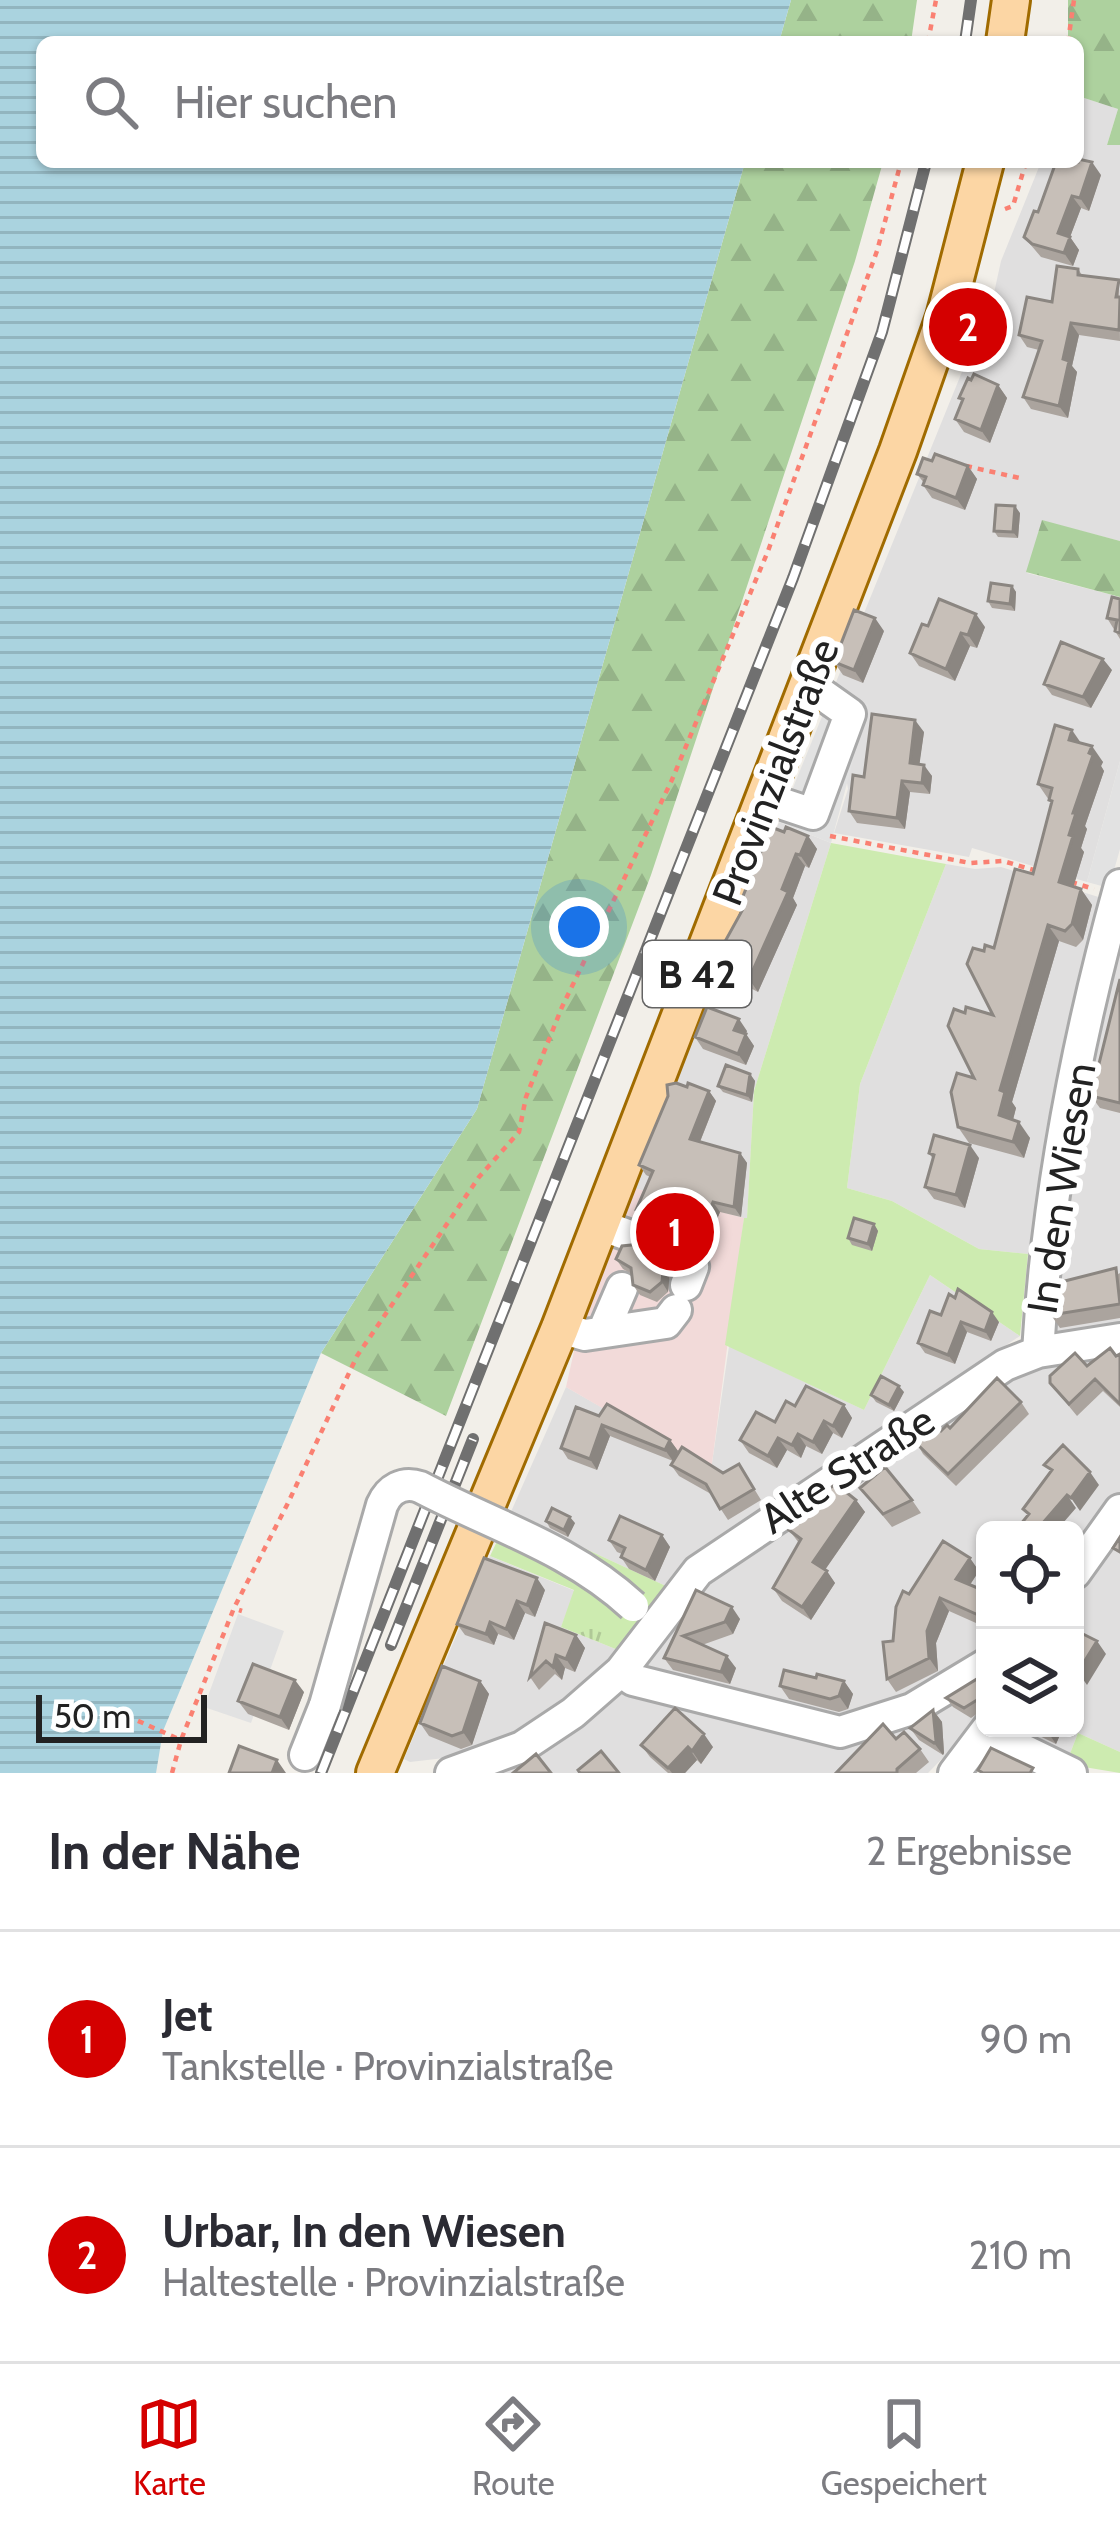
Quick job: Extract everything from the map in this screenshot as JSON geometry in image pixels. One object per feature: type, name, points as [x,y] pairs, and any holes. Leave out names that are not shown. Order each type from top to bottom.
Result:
[{"type":"main road","points":[[1006,36],[1011,0]]},
{"type":"main road","name":"Provinzialstraße","points":[[380,1771],[560,1328],[808,685],[946,317],[983,168]]},
{"type":"street","points":[[765,798],[813,814],[850,715],[808,685]]},
{"type":"street","name":"In den Wiesen","points":[[1038,1352],[1042,1279],[1059,1167],[1119,890]]},
{"type":"street","points":[[600,1225],[636,1238]]},
{"type":"street","points":[[560,1328],[577,1334],[647,1302]]},
{"type":"street","name":"Alte Straße","points":[[452,1773],[522,1747],[573,1713],[620,1671],[644,1616],[729,1546],[1005,1365],[1038,1352],[1120,1339]]},
{"type":"street","points":[[305,1755],[326,1705],[382,1505],[390,1492],[404,1485],[420,1487],[558,1550],[608,1583],[644,1616]]},
{"type":"street","points":[[1084,1560],[1120,1510]]},
{"type":"street","points":[[620,1671],[633,1680],[830,1733],[913,1709],[976,1670]]},
{"type":"street","points":[[954,1773],[982,1737]]},
{"type":"street","points":[[1001,1737],[1071,1773]]},
{"type":"path","points":[[929,36],[936,0]]},
{"type":"path","points":[[1069,36],[1074,0]]},
{"type":"path","points":[[172,1773],[234,1608],[357,1356],[479,1177],[519,1132],[526,1096],[562,1007],[670,782],[768,551],[877,251],[899,168]]},
{"type":"path","points":[[962,465],[1024,479]]},
{"type":"path","points":[[814,830],[970,862],[1003,861],[1049,875]]},
{"type":"path","points":[[1072,882],[1119,890]]},
{"type":"path","points":[[127,1716],[181,1740]]},
{"type":"shaded area","points":[[1084,98],[1118,109],[1107,145],[1120,145],[1120,541],[1042,521],[1027,573],[1120,597],[1120,761],[1087,882],[972,848],[969,857],[834,833],[848,789],[832,692],[994,293],[1001,261],[1039,168],[1084,168]]},
{"type":"shaded area","points":[[832,692],[868,705],[831,843],[779,822]]},
{"type":"shaded area","points":[[1120,761],[1120,849],[1109,888],[1087,882]]},
{"type":"shaded area","points":[[779,822],[831,843],[754,1091],[747,1219],[634,1188]]},
{"type":"shaded area","points":[[946,864],[1001,867],[1105,899],[1062,1065],[1028,1254],[979,1249],[892,1201],[847,1188],[860,1084]]},
{"type":"shaded area","points":[[1120,944],[1120,1324],[1061,1334],[1055,1330],[1049,1291],[1059,1217]]},
{"type":"shaded area","points":[[634,1188],[744,1218],[711,1471],[566,1387],[575,1347]]},
{"type":"shaded area","points":[[930,1275],[1020,1336],[745,1519],[668,1587],[510,1514],[566,1387],[711,1470],[729,1346],[864,1410]]},
{"type":"shaded area","points":[[1120,1352],[1120,1492],[1084,1541],[1084,1521],[976,1521],[976,1662],[913,1700],[834,1727],[637,1667],[706,1577],[1011,1373]]},
{"type":"shaded area","points":[[1120,1528],[1120,1752],[1084,1736],[1084,1582]]},
{"type":"shaded area","points":[[490,1556],[575,1591],[561,1627],[618,1650],[606,1669],[520,1733],[453,1757],[410,1762],[404,1759]]},
{"type":"shaded area","points":[[238,1614],[284,1631],[251,1723],[204,1707]]},
{"type":"shaded area","points":[[976,1676],[976,1724],[928,1773],[483,1773],[622,1691],[837,1744]]},
{"type":"shaded area","points":[[1019,1737],[1076,1737],[1066,1764]]},
{"type":"green space","points":[[791,0],[917,0],[912,36],[781,36]]},
{"type":"green space","points":[[1068,0],[1120,0],[1120,145],[1107,145],[1118,109],[1084,98],[1084,36],[1068,36]]},
{"type":"green space","points":[[743,168],[881,168],[855,261],[651,875],[446,1416],[321,1353],[477,1109]]},
{"type":"green space","points":[[1042,520],[1120,541],[1120,597],[1026,572]]},
{"type":"green space","points":[[831,843],[946,864],[860,1084],[847,1188],[892,1201],[979,1249],[1028,1254],[1020,1336],[930,1275],[864,1410],[725,1345],[747,1218],[754,1091]]},
{"type":"green space","points":[[510,1514],[668,1587],[618,1650],[561,1627],[574,1590],[490,1556]]},
{"type":"green space","points":[[1084,1736],[1120,1752],[1120,1773],[1066,1764],[1076,1737]]},
{"type":"water","points":[[0,0],[791,0],[781,36],[36,36],[36,168],[743,168],[477,1109],[321,1353],[163,1731],[156,1773],[0,1773]]},
{"type":"building","points":[[1084,160],[1092,162],[1080,198],[1072,196],[1058,233],[1070,237],[1064,253],[1024,237],[1034,211],[1038,212],[1054,168],[1084,168]]},
{"type":"building","points":[[1057,266],[1078,269],[1078,275],[1119,280],[1116,297],[1120,297],[1119,330],[1071,323],[1059,406],[1023,397],[1042,341],[1019,335],[1027,297],[1052,302]]},
{"type":"building","points":[[974,374],[998,385],[981,430],[955,419],[963,399],[959,398]]},
{"type":"building","points":[[935,454],[968,466],[956,498],[923,485],[926,477],[917,474],[923,458],[932,461]]},
{"type":"building","points":[[996,505],[1015,506],[1013,532],[994,531]]},
{"type":"building","points":[[991,583],[1012,586],[1010,604],[988,601]]},
{"type":"building","points":[[1112,597],[1120,599],[1120,633],[1115,631],[1117,620],[1107,618]]},
{"type":"building","points":[[939,599],[976,614],[968,635],[961,633],[946,669],[910,653]]},
{"type":"building","points":[[854,610],[875,618],[854,670],[834,662]]},
{"type":"building","points":[[1061,642],[1103,659],[1083,697],[1044,684]]},
{"type":"building","points":[[872,714],[915,720],[910,763],[924,765],[922,783],[902,781],[897,818],[849,811],[853,775],[864,777]]},
{"type":"building","points":[[1055,725],[1072,730],[1069,740],[1092,746],[1059,882],[1081,889],[1072,924],[1065,931],[1048,925],[1000,1090],[1005,1092],[999,1115],[1019,1122],[1013,1142],[958,1127],[951,1092],[957,1073],[974,1078],[948,1026],[954,1009],[965,1013],[966,1007],[993,1015],[967,964],[973,948],[994,948],[1015,869],[1033,874],[1052,801],[1052,788],[1038,784]]},
{"type":"building","points":[[771,827],[808,836],[800,855],[796,854],[782,889],[788,892],[749,979],[718,963],[717,956],[743,909],[739,906]]},
{"type":"building","points":[[1120,979],[1120,1103],[1091,1096]]},
{"type":"building","points":[[707,1007],[739,1019],[734,1030],[746,1034],[738,1054],[695,1037]]},
{"type":"building","points":[[726,1065],[750,1074],[747,1095],[718,1086]]},
{"type":"building","points":[[667,1085],[709,1091],[690,1139],[740,1153],[734,1207],[713,1202],[697,1240],[684,1229],[674,1228],[659,1240],[662,1282],[650,1292],[633,1285],[631,1268],[616,1259],[622,1246],[641,1244],[648,1234],[645,1217],[636,1210],[653,1171],[639,1165],[668,1096]]},
{"type":"building","points":[[934,1135],[970,1145],[956,1195],[925,1187]]},
{"type":"building","points":[[854,1218],[874,1224],[868,1244],[848,1238]]},
{"type":"building","points":[[1116,1268],[1120,1304],[1051,1315],[1053,1284]]},
{"type":"building","points":[[958,1289],[992,1312],[985,1331],[961,1322],[948,1355],[918,1343],[930,1311],[941,1315],[949,1294],[955,1298]]},
{"type":"building","points":[[1110,1348],[1116,1356],[1120,1354],[1120,1404],[1095,1379],[1069,1404],[1050,1383],[1050,1376],[1075,1353],[1087,1366]]},
{"type":"building","points":[[881,1376],[899,1386],[889,1405],[871,1395]]},
{"type":"building","points":[[997,1378],[1021,1402],[948,1474],[911,1433],[931,1421],[941,1431],[947,1425],[950,1428]]},
{"type":"building","points":[[806,1386],[844,1405],[833,1426],[824,1421],[813,1442],[798,1434],[792,1445],[778,1438],[768,1456],[740,1440],[756,1412],[775,1422],[786,1401],[795,1406]]},
{"type":"building","points":[[607,1404],[670,1440],[665,1450],[602,1425],[590,1459],[561,1448],[576,1407],[599,1416]]},
{"type":"building","points":[[1063,1445],[1090,1472],[1071,1498],[1067,1495],[1045,1521],[1023,1521],[1029,1514],[1023,1509],[1052,1470],[1044,1465]]},
{"type":"building","points":[[682,1447],[723,1473],[739,1464],[754,1489],[720,1509],[706,1484],[671,1465]]},
{"type":"building","points":[[885,1467],[912,1500],[883,1514],[860,1488]]},
{"type":"building","points":[[836,1484],[856,1500],[813,1562],[827,1571],[802,1607],[773,1588],[801,1539],[789,1530],[815,1498]]},
{"type":"building","points":[[552,1508],[570,1517],[564,1530],[546,1521]]},
{"type":"building","points":[[620,1516],[662,1535],[646,1570],[621,1557],[625,1548],[609,1540]]},
{"type":"building","points":[[943,1541],[970,1558],[956,1579],[976,1587],[976,1614],[940,1598],[927,1631],[929,1658],[887,1679],[883,1642],[893,1641],[896,1607],[903,1591],[909,1594]]},
{"type":"building","points":[[484,1558],[537,1578],[527,1605],[517,1601],[506,1629],[490,1622],[486,1634],[457,1624]]},
{"type":"building","points":[[696,1590],[732,1607],[725,1622],[683,1636],[727,1656],[721,1672],[664,1658]]},
{"type":"building","points":[[545,1623],[576,1635],[566,1659],[556,1655],[553,1667],[546,1661],[530,1677]]},
{"type":"building","points":[[1084,1634],[1097,1641],[1084,1662]]},
{"type":"building","points":[[253,1664],[295,1680],[280,1717],[238,1701]]},
{"type":"building","points":[[442,1666],[480,1681],[463,1732],[452,1736],[420,1723]]},
{"type":"building","points":[[784,1670],[844,1681],[839,1696],[830,1699],[780,1686]]},
{"type":"building","points":[[976,1680],[976,1701],[964,1708],[946,1698]]},
{"type":"building","points":[[675,1708],[704,1734],[692,1751],[688,1747],[668,1768],[641,1745]]},
{"type":"building","points":[[933,1710],[936,1741],[934,1743],[910,1728]]},
{"type":"building","points":[[883,1724],[896,1739],[904,1732],[920,1749],[897,1773],[836,1773]]},
{"type":"building","points":[[239,1746],[277,1760],[272,1773],[229,1773]]},
{"type":"building","points":[[991,1748],[1033,1768],[1030,1773],[983,1773],[978,1770]]},
{"type":"building","points":[[601,1751],[619,1773],[580,1773],[578,1770]]},
{"type":"building","points":[[536,1754],[551,1773],[513,1773]]},
{"type":"railway","points":[[966,36],[971,0]]},
{"type":"railway","points":[[321,1773],[793,578],[882,332],[924,168]]},
{"type":"railway","points":[[391,1645],[473,1439]]},
{"type":"place","name":"Urbar, In den Wiesen","points":[[968,327]]},
{"type":"place","name":"Jet","points":[[675,1232]]}]
